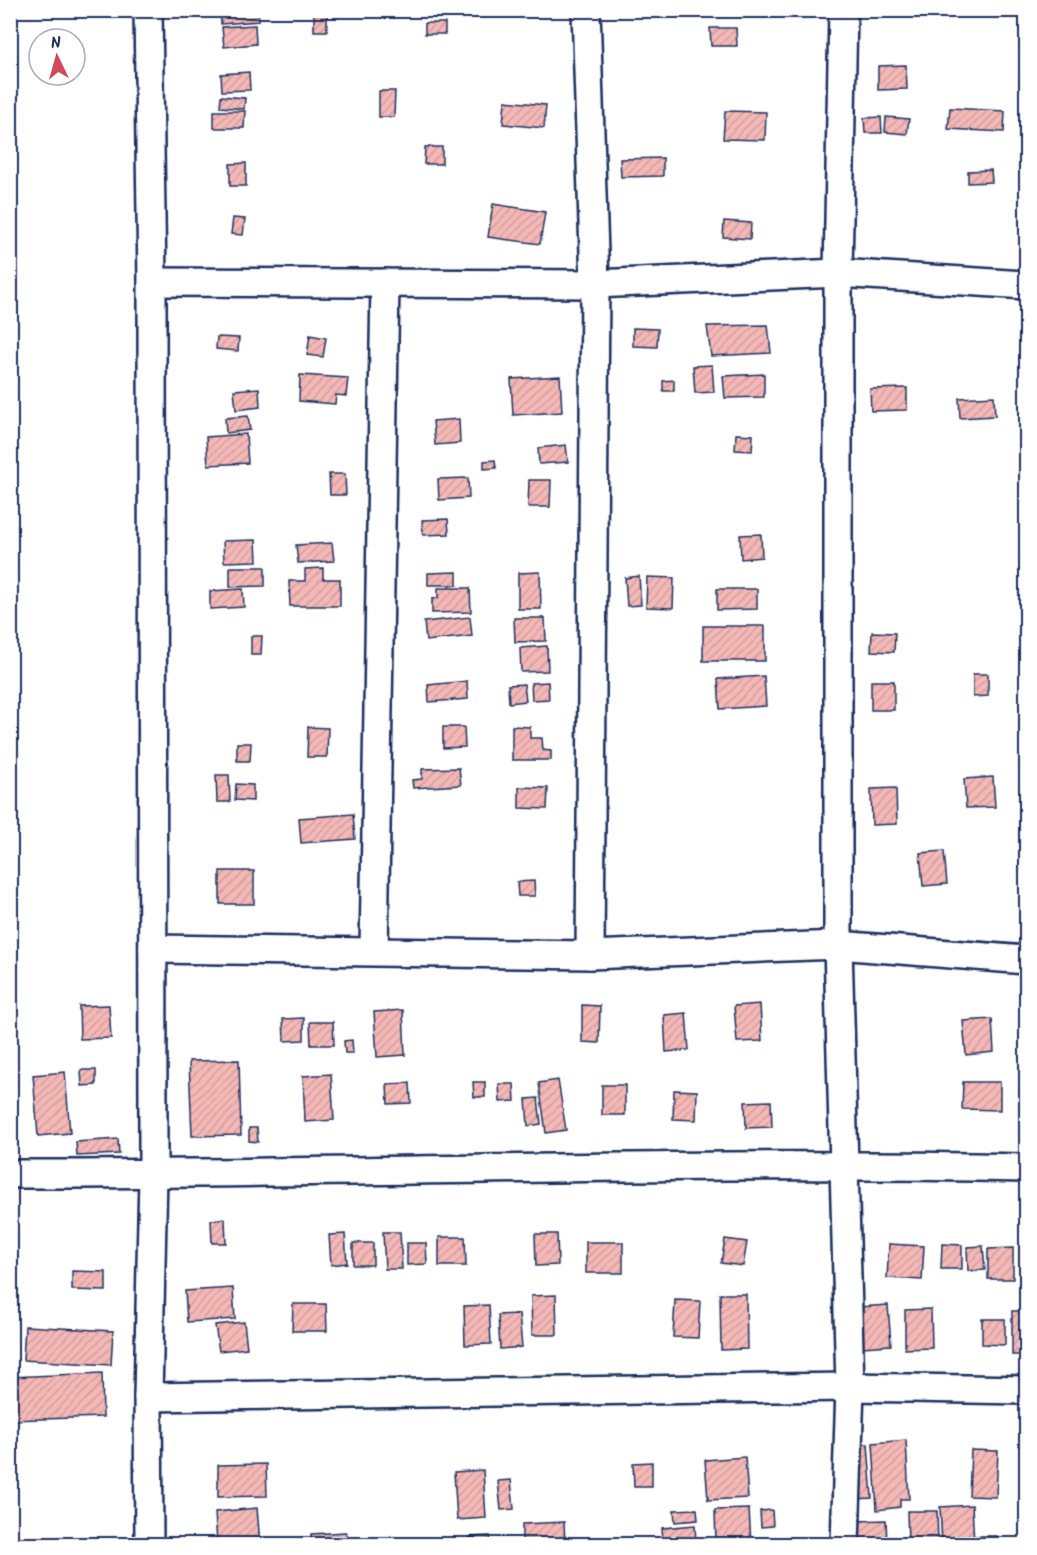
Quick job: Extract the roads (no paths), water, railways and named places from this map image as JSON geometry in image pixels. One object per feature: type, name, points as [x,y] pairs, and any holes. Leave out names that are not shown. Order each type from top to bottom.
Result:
[{"type":"street","points":[[148,10],[152,282],[153,949],[153,1174],[148,1396],[149,1545]]},
{"type":"street","points":[[586,10],[595,284],[590,955]]},
{"type":"street","points":[[843,10],[838,273],[838,945],[842,1164],[850,1387],[845,1545]]},
{"type":"street","points":[[152,282],[595,284],[838,273],[1026,285]]},
{"type":"street","points":[[374,951],[385,283]]},
{"type":"street","points":[[153,949],[590,955],[838,945],[1026,960]]},
{"type":"street","points":[[10,1174],[842,1164],[1026,1168]]},
{"type":"street","points":[[148,1396],[850,1387],[1026,1390]]}]
